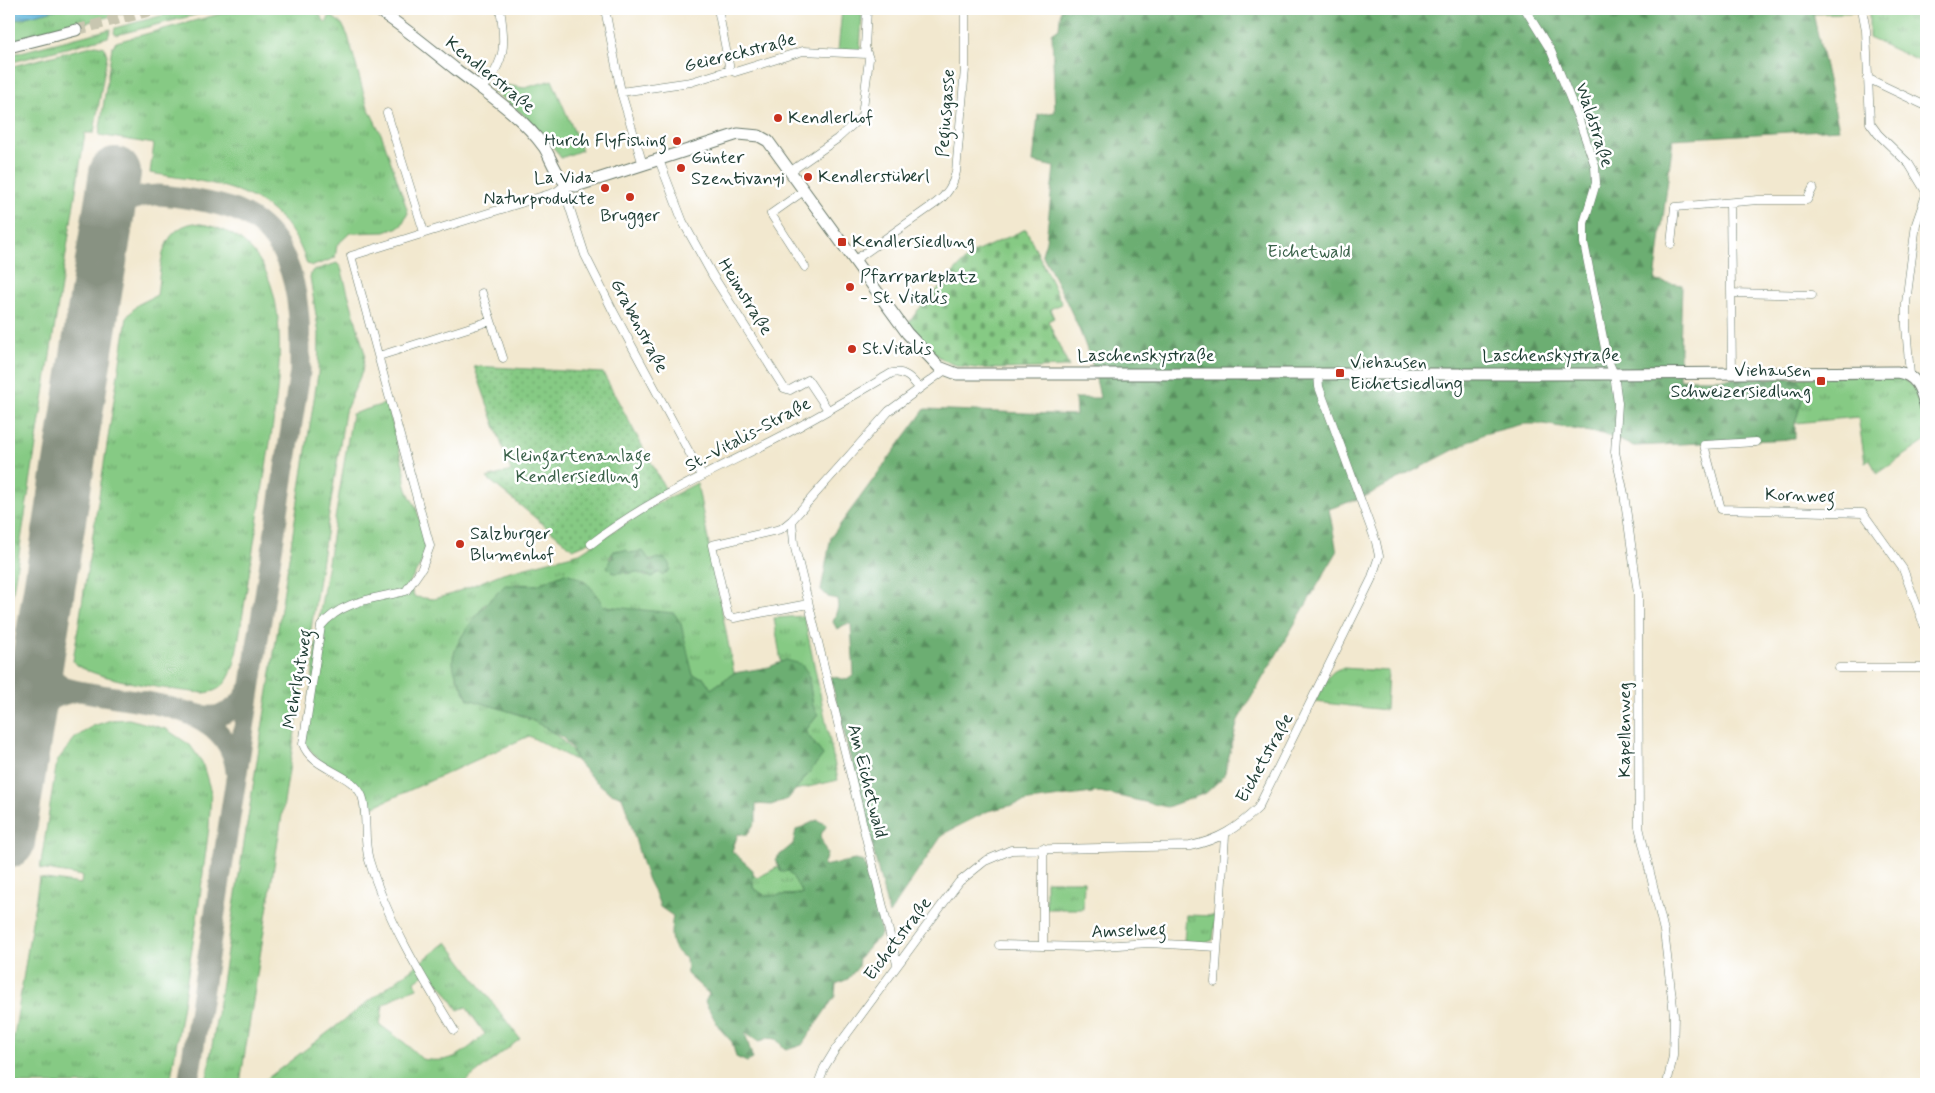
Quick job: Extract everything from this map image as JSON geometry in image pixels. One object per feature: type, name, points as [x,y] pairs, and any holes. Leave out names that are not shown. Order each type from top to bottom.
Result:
[{"type":"street","name":"Kendlerstraße","points":[[376,9],[512,114],[537,138],[566,184]]},
{"type":"street","points":[[482,90],[503,55],[504,37],[500,9]]},
{"type":"street","points":[[605,9],[621,92],[643,165]]},
{"type":"street","points":[[718,9],[730,70]]},
{"type":"street","points":[[791,171],[837,139],[862,116],[869,59],[865,47],[867,9]]},
{"type":"street","name":"Pegiusgasse","points":[[855,260],[944,198],[953,184],[956,172],[965,69],[966,9]]},
{"type":"street","name":"Waldstraße","points":[[1525,9],[1551,51],[1595,166],[1596,183],[1584,223],[1584,243],[1607,358],[1614,374]]},
{"type":"street","points":[[1862,9],[1866,30],[1870,123],[1878,134],[1909,164],[1926,193],[1916,224],[1906,303],[1910,375],[1918,385],[1926,408]]},
{"type":"street","points":[[9,47],[76,30]]},
{"type":"street","name":"Geiereckstraße","points":[[621,92],[691,82],[730,70],[735,72],[802,51],[867,54]]},
{"type":"street","points":[[1867,78],[1926,106]]},
{"type":"street","points":[[387,113],[424,232],[556,192],[566,184],[576,186],[738,134],[748,134],[768,141],[907,333],[944,370],[889,411],[792,520],[781,528],[712,545],[728,616],[734,618],[808,604]]},
{"type":"street","name":"Heimstraße","points":[[659,160],[683,222],[713,276],[784,388],[790,390],[808,380],[828,410]]},
{"type":"street","name":"Grabenstraße","points":[[566,184],[566,196],[585,255],[702,476]]},
{"type":"street","points":[[1671,244],[1674,207],[1758,200],[1807,200],[1814,188]]},
{"type":"street","points":[[805,190],[771,214],[805,267]]},
{"type":"street","points":[[1730,203],[1732,373]]},
{"type":"street","name":"Mehrlgutweg","points":[[424,232],[351,256],[428,539],[429,552],[422,568],[406,591],[355,602],[330,616],[321,626],[303,744],[312,757],[353,784],[362,796],[365,843],[390,917],[428,988],[454,1030]]},
{"type":"street","points":[[1731,292],[1812,294]]},
{"type":"street","points":[[482,293],[503,358]]},
{"type":"street","points":[[379,356],[490,322]]},
{"type":"street","name":"Laschenskystraße","points":[[944,370],[971,375],[1318,372],[1614,374],[1897,372],[1910,375]]},
{"type":"street","name":"St.-Vitalis-Straße","points":[[591,544],[618,524],[702,476],[828,410],[893,372],[905,374],[919,388]]},
{"type":"street","name":"Eichetstraße","points":[[818,1084],[824,1068],[897,964],[959,882],[985,861],[1010,850],[1190,846],[1210,842],[1225,836],[1258,808],[1371,580],[1379,556],[1376,542],[1319,387],[1318,372]]},
{"type":"street","name":"Kapellenweg","points":[[1614,374],[1618,403],[1615,452],[1624,494],[1638,594],[1639,827],[1664,931],[1674,1015],[1673,1056],[1667,1084]]},
{"type":"street","name":"Kornweg","points":[[1756,442],[1704,445],[1721,509],[1863,513],[1903,569],[1926,630]]},
{"type":"street","name":"Am Eichetwald","points":[[792,520],[794,544],[808,604],[897,964]]},
{"type":"street","points":[[1839,668],[1926,668]]},
{"type":"street","points":[[1215,982],[1225,836]]},
{"type":"street","points":[[1042,946],[1043,848]]},
{"type":"street","name":"Amselweg","points":[[999,946],[1086,947],[1149,943],[1217,947]]},
{"type":"green space","points":[[58,9],[138,9],[9,43],[9,21]]},
{"type":"green space","points":[[186,9],[219,9],[116,35],[114,33],[115,28]]},
{"type":"green space","points":[[238,9],[315,9],[326,23],[330,15],[342,24],[348,36],[367,105],[382,136],[406,206],[408,213],[401,226],[385,232],[350,233],[337,245],[335,258],[313,266],[307,264],[296,238],[281,219],[264,204],[223,186],[150,173],[154,144],[99,135],[112,47],[116,42]]},
{"type":"green space","points":[[842,9],[857,9],[862,16],[860,50],[838,51]]},
{"type":"green space","name":"Eichetwald","points":[[1061,9],[1812,9],[1839,129],[1673,139],[1655,281],[1682,285],[1679,379],[1797,378],[1805,390],[1795,423],[1795,439],[1634,446],[1602,434],[1543,424],[1523,424],[1484,434],[1366,496],[1329,509],[1337,552],[1238,720],[1224,776],[1206,793],[1167,807],[1100,792],[1029,801],[988,811],[943,834],[889,914],[830,676],[847,680],[854,675],[851,624],[846,624],[837,629],[833,622],[838,607],[837,599],[828,597],[821,590],[831,537],[925,409],[1076,415],[1075,398],[1100,398],[1091,360],[1077,324],[1042,254],[1046,241],[1054,167],[1033,162],[1038,115],[1055,112],[1052,33],[1059,28]]},
{"type":"green space","points":[[1812,9],[1926,9],[1926,64],[1869,38],[1869,12],[1813,14]]},
{"type":"green space","points":[[111,29],[108,37],[9,63],[9,55]]},
{"type":"green space","points":[[96,45],[104,47],[107,55],[94,133],[85,133],[9,617],[9,67]]},
{"type":"green space","points":[[552,80],[582,150],[561,158],[530,121],[492,91],[505,85],[525,88]]},
{"type":"green space","points":[[194,223],[233,235],[259,259],[273,292],[279,332],[274,417],[235,661],[228,679],[221,687],[203,693],[154,687],[113,679],[81,667],[73,661],[127,317],[137,305],[157,295],[161,261],[168,241],[174,233]]},
{"type":"green space","points":[[1026,229],[1062,304],[1050,309],[1054,318],[1048,321],[1069,367],[990,369],[960,366],[944,360],[927,346],[908,324],[918,310],[971,254]]},
{"type":"green space","points":[[337,263],[341,268],[365,354],[362,372],[345,412],[240,1084],[206,1084],[318,374],[319,334],[310,277],[312,271]]},
{"type":"green space","name":"Kleingartenanlage Kendlersiedlung","points":[[474,366],[603,373],[667,492],[592,541],[573,549],[487,478],[511,471]]},
{"type":"green space","points":[[1877,375],[1900,378],[1914,389],[1922,405],[1926,441],[1877,474],[1870,459],[1865,462],[1858,417],[1795,423],[1805,390],[1797,378]]},
{"type":"green space","points":[[387,403],[405,472],[406,485],[417,510],[425,544],[424,557],[408,584],[415,597],[433,599],[449,595],[503,573],[580,553],[649,508],[697,483],[734,673],[711,689],[704,678],[693,675],[674,614],[603,606],[565,573],[537,585],[516,584],[484,605],[471,624],[456,675],[468,699],[498,707],[545,727],[569,748],[577,761],[529,736],[366,810],[363,793],[318,759],[305,744],[318,624],[352,414]],"holes":[[[619,550],[630,553],[643,552],[647,560],[654,560],[661,572],[647,577],[636,572],[626,574],[609,558],[614,551]]]},
{"type":"green space","points":[[626,550],[630,553],[643,551],[651,562],[657,558],[665,559],[669,563],[670,570],[663,575],[658,572],[652,577],[636,572],[613,573],[607,567],[614,551]]},
{"type":"green space","points":[[565,573],[578,578],[588,585],[603,606],[674,613],[681,624],[693,675],[704,678],[711,689],[734,673],[769,667],[786,660],[801,664],[808,673],[813,706],[818,715],[805,731],[823,755],[788,799],[771,805],[756,804],[756,821],[747,835],[738,834],[732,851],[753,870],[753,888],[766,896],[803,894],[789,871],[781,872],[775,859],[793,844],[796,830],[817,820],[827,825],[820,836],[827,854],[823,866],[855,860],[864,862],[878,912],[881,934],[859,958],[858,967],[848,979],[836,984],[835,996],[802,1045],[786,1050],[776,1039],[767,1038],[759,1042],[745,1033],[753,1059],[747,1062],[736,1057],[732,1042],[720,1029],[705,1002],[709,994],[687,974],[686,958],[673,946],[671,929],[673,916],[660,907],[648,879],[622,797],[609,792],[593,779],[577,761],[572,749],[563,738],[525,716],[468,699],[456,675],[453,660],[460,640],[474,619],[505,585],[537,585]]},
{"type":"green space","points":[[804,616],[838,780],[795,790],[823,755],[805,731],[818,715],[813,706],[808,673],[786,660],[781,662],[774,618]]},
{"type":"green space","points":[[1343,668],[1388,671],[1386,710],[1315,702],[1329,676]]},
{"type":"green space","points":[[129,719],[166,729],[190,745],[202,762],[211,792],[209,827],[198,912],[170,1084],[9,1084],[9,1068],[39,878],[81,884],[82,876],[40,869],[57,761],[75,738],[93,726],[111,720]]},
{"type":"green space","points":[[778,867],[781,872],[789,870],[804,894],[766,896],[753,888],[753,874],[757,878]]},
{"type":"green space","points":[[1046,881],[1084,881],[1083,909],[1046,909]]},
{"type":"green space","points":[[1186,915],[1216,916],[1213,940],[1206,943],[1184,941]]},
{"type":"green space","points":[[447,942],[520,1039],[462,1084],[260,1084]],"holes":[[[426,973],[442,986],[458,1010],[466,1007],[485,1034],[463,1052],[449,1059],[422,1059],[405,1043],[380,1025],[383,1005],[401,994],[417,988],[415,981]]]},
{"type":"water","points":[[25,9],[58,9],[9,21],[9,13]]},
{"type":"taxiway","points":[[106,228],[125,204],[142,197],[170,196],[231,208],[244,214],[268,231],[277,244],[291,273],[299,315],[300,372],[188,1084]]},
{"type":"taxiway","points":[[38,654],[49,674],[66,688],[169,707],[194,716],[214,729],[229,747],[236,772]]},
{"type":"taxiway","points":[[192,713],[210,716],[225,713],[239,704],[249,689]]},
{"type":"taxiway","points":[[26,730],[35,714],[46,703],[60,696],[78,691]]},
{"type":"runway","points":[[9,842],[115,173]]},
{"type":"tunnel","points":[[76,30],[157,9]]},
{"type":"place","name":"Kendlerhof","points":[[778,118]]},
{"type":"place","name":"Hurch FlyFishing","points":[[677,141]]},
{"type":"place","name":"Günter Szentivanyi","points":[[681,168]]},
{"type":"place","name":"Kendlerstüberl","points":[[808,177]]},
{"type":"place","name":"La Vida Naturprodukte","points":[[605,188]]},
{"type":"place","name":"Brugger","points":[[630,197]]},
{"type":"place","name":"Kendlersiedlung","points":[[842,242]]},
{"type":"place","name":"Pfarrparkplatz - St. Vitalis","points":[[850,287]]},
{"type":"place","name":"St.Vitalis","points":[[852,349]]},
{"type":"place","name":"Viehausen Eichetsiedlung","points":[[1340,373]]},
{"type":"place","name":"Viehausen Schweizersiedlung","points":[[1821,381]]},
{"type":"place","name":"Salzburger Blumenhof","points":[[460,544]]}]
